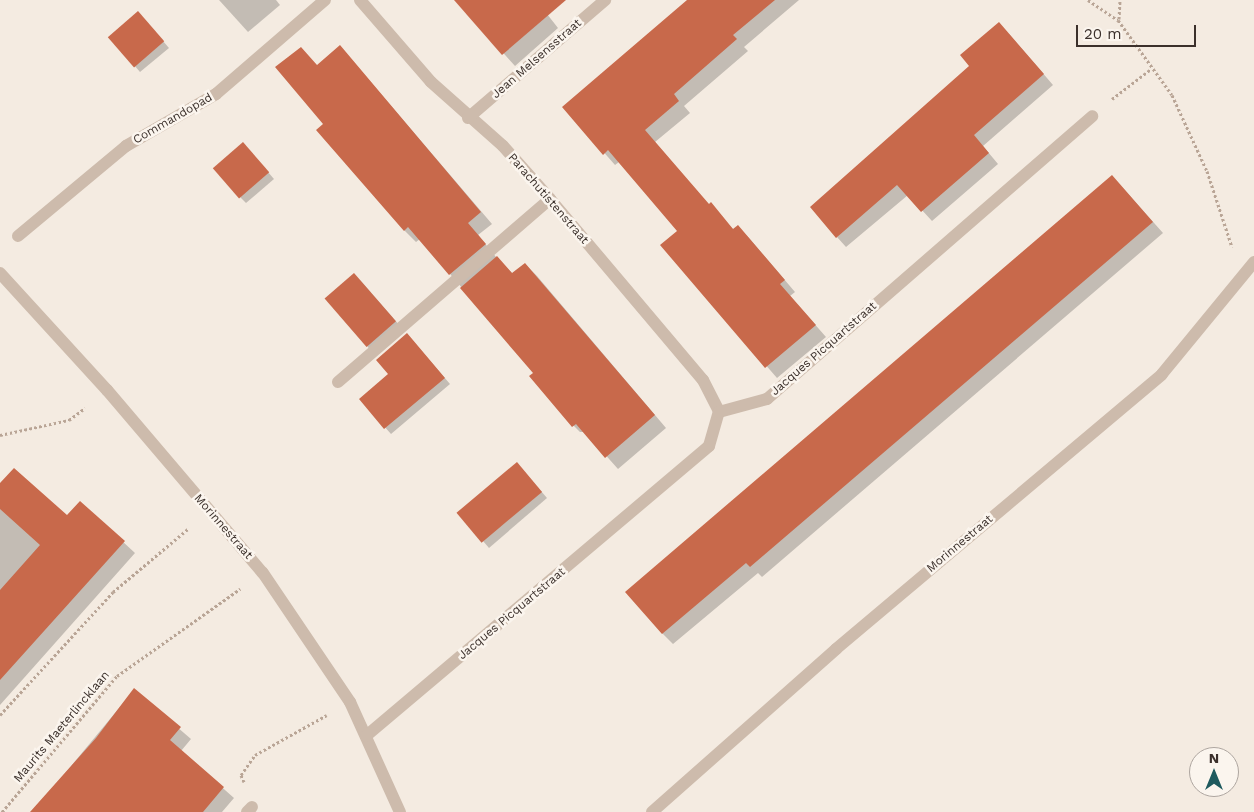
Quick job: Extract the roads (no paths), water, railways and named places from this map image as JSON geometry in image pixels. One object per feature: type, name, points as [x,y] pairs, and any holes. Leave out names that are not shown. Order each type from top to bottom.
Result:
[{"type":"street","name":"Commandopad","points":[[18,236],[126,146],[216,94],[326,0]]},
{"type":"street","name":"Parachutistenstraat","points":[[360,0],[431,82],[468,118],[503,146],[550,199],[703,380],[719,412]]},
{"type":"street","name":"Jean Melsensstraat","points":[[468,118],[605,0]]},
{"type":"street","name":"Jacques Picquartstraat","points":[[366,736],[709,446],[719,412],[767,399],[1092,116]]},
{"type":"street","points":[[338,382],[550,199]]},
{"type":"street","name":"Morinnestraat","points":[[652,812],[836,649],[1162,374],[1254,262]]},
{"type":"street","name":"Morinnestraat","points":[[0,273],[108,390],[210,513],[263,573],[350,702],[400,812]]}]
